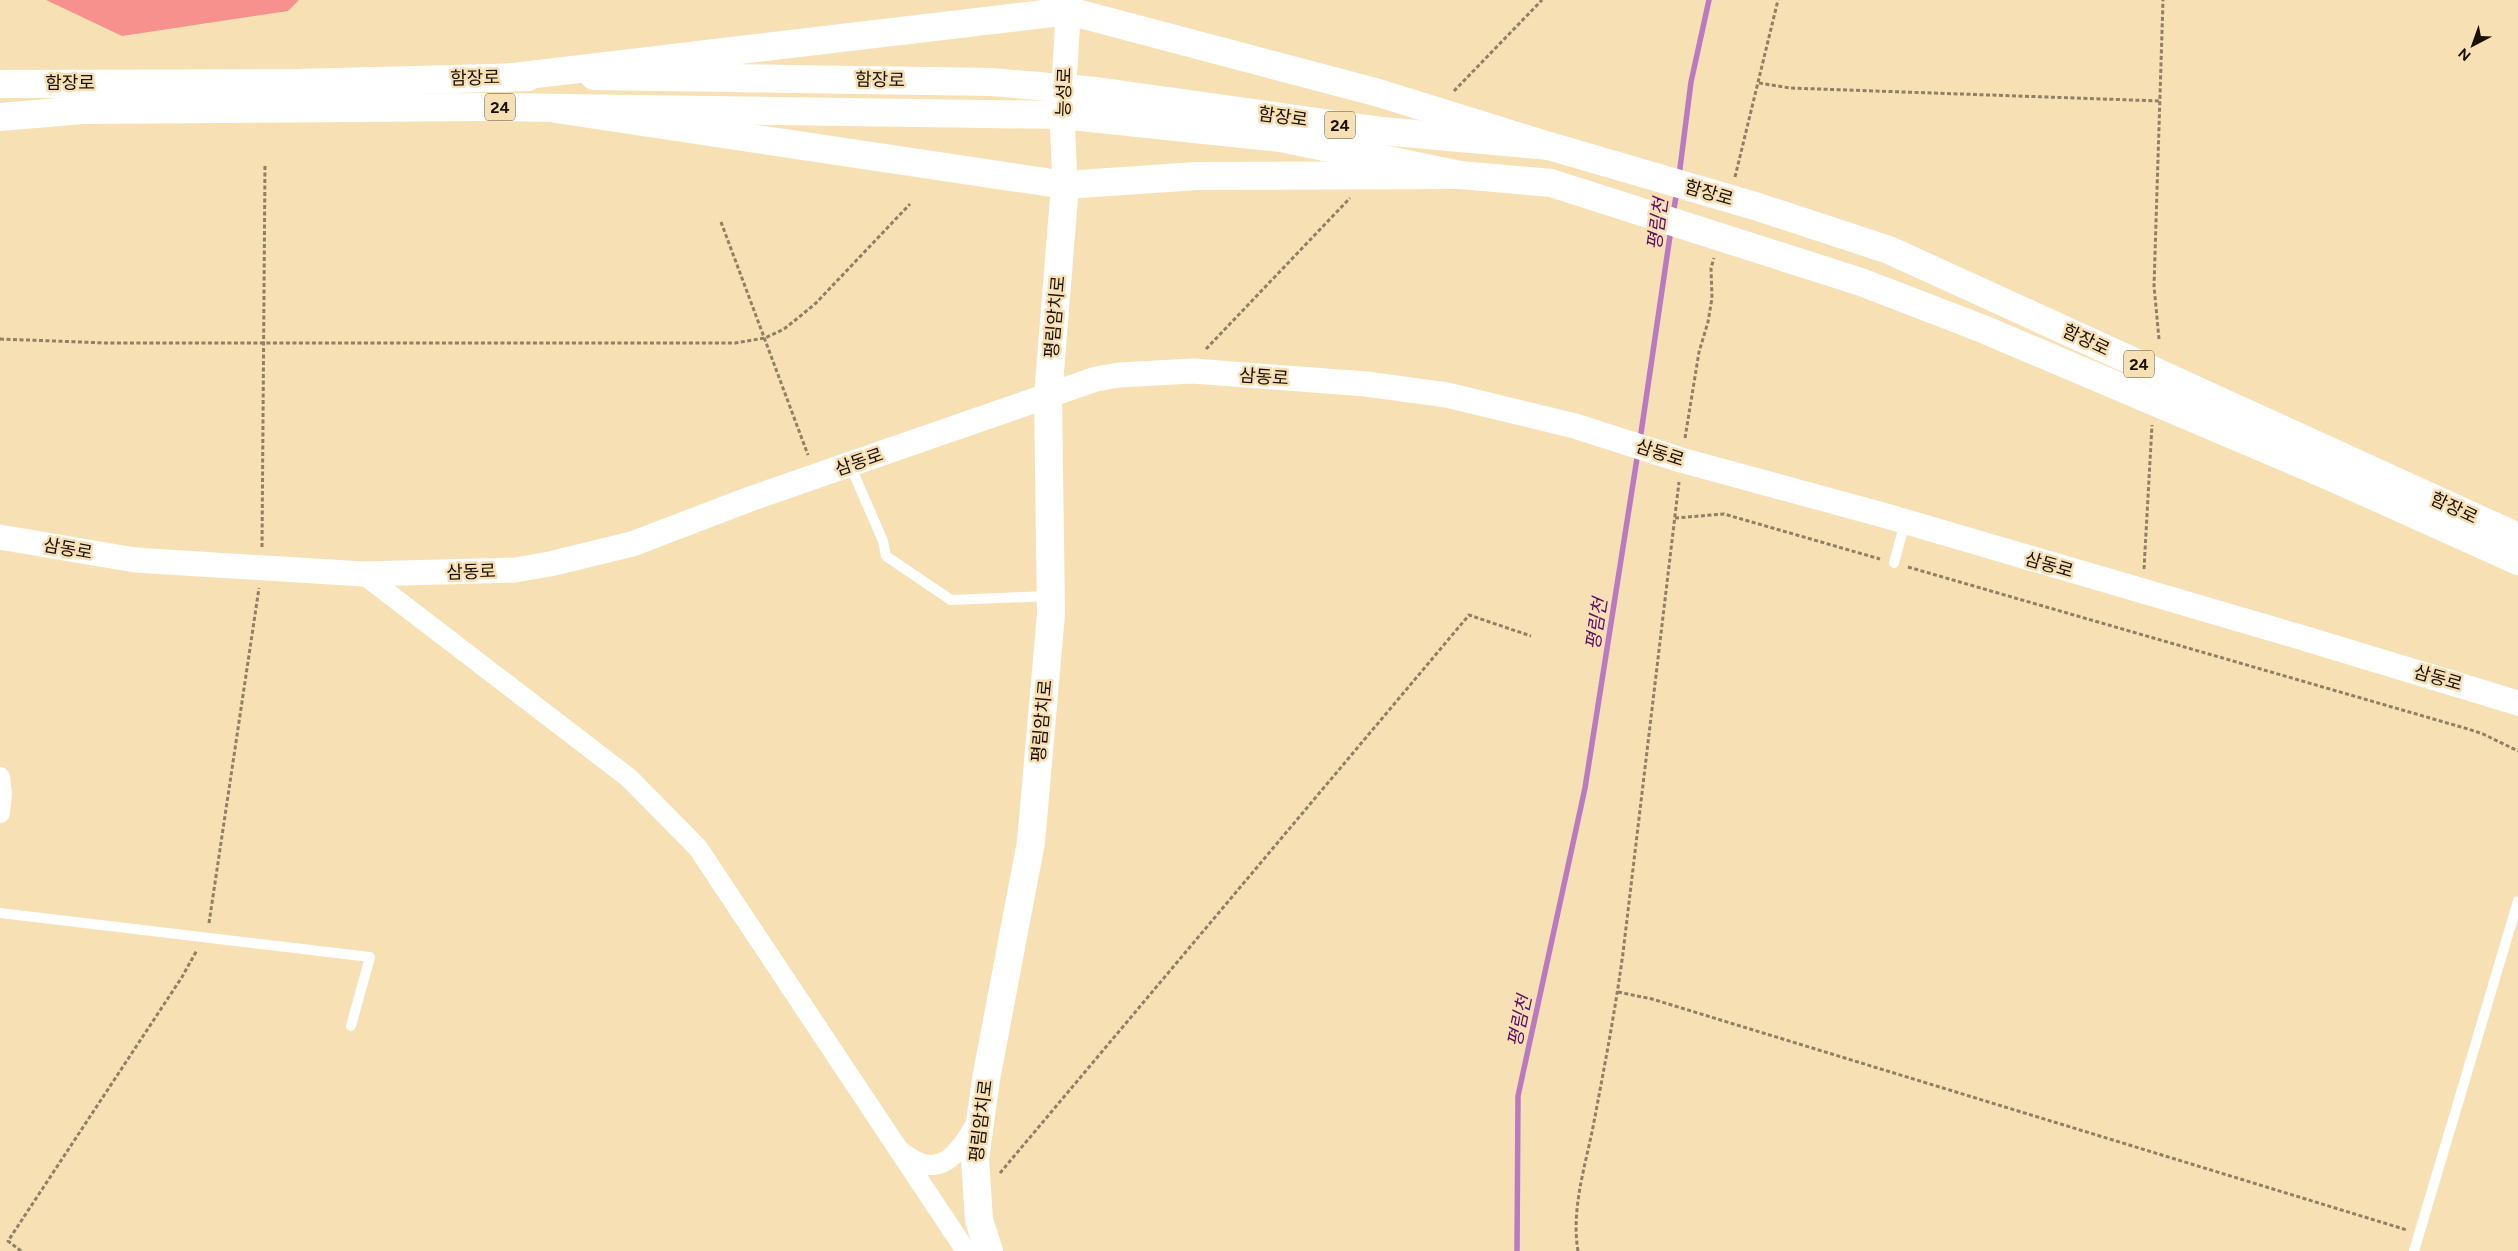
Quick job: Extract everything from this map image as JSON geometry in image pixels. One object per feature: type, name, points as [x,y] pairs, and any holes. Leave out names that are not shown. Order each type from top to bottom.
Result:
[{"type":"main road","points":[[504,78],[1069,5],[1379,93],[1549,146]]},
{"type":"main road","name":"함장로","points":[[0,84],[288,83],[577,76],[990,82],[1096,91],[1382,131],[1549,146],[1755,206],[1889,250],[2518,537]]},
{"type":"main road","points":[[556,108],[1065,185],[1197,176],[1460,175]]},
{"type":"main road","name":"함장로","points":[[0,117],[82,110],[556,108],[1001,113],[1093,118],[1281,138],[1460,175],[1551,183],[1723,244],[1861,282],[1983,329],[2329,476],[2518,561]]},
{"type":"main road","name":"평림암치로","points":[[989,1251],[979,1220],[975,1184],[975,1159],[980,1116],[1031,842],[1051,596],[1048,396],[1065,185]]},
{"type":"street","name":"능성로","points":[[1065,185],[1062,116],[1069,5]]},
{"type":"street","name":"삼동로","points":[[0,537],[135,560],[363,574],[479,572],[550,564],[632,544],[750,499],[1096,379],[1119,375],[1193,371],[1366,384],[1447,395],[1575,426],[1676,458],[1905,522],[2402,667],[2518,703]]},
{"type":"street","points":[[363,574],[629,778],[698,848],[966,1251]]},
{"type":"street","points":[[0,777],[2,794],[0,814]]},
{"type":"street","points":[[897,1147],[919,1163],[934,1165],[945,1161],[964,1145],[980,1116]]},
{"type":"lane","points":[[850,465],[883,541],[886,556],[951,600],[1051,596]]},
{"type":"lane","points":[[1894,563],[1905,522]]},
{"type":"lane","points":[[2414,1251],[2518,901]]},
{"type":"lane","points":[[0,913],[370,957],[351,1026]]},
{"type":"path","points":[[1454,91],[1542,0]]},
{"type":"path","points":[[1734,182],[1778,0]]},
{"type":"path","points":[[2159,339],[2154,286],[2163,0]]},
{"type":"path","points":[[1758,83],[1790,88],[2160,101]]},
{"type":"path","points":[[21,1251],[8,1242],[182,977],[208,926],[262,568],[265,166]]},
{"type":"path","points":[[1193,371],[1202,353],[1352,196]]},
{"type":"path","points":[[0,339],[106,343],[735,343],[765,338],[784,328],[816,302],[910,204]]},
{"type":"path","points":[[721,222],[816,476]]},
{"type":"path","points":[[1578,1251],[1576,1216],[1579,1196],[1618,992],[1675,518],[1676,458],[1699,352],[1708,322],[1712,298],[1711,268],[1723,244]]},
{"type":"path","points":[[2141,592],[2145,559],[2153,419]]},
{"type":"path","points":[[1675,518],[1724,514],[2468,729],[2518,751]]},
{"type":"path","points":[[975,1184],[991,1180],[1009,1164],[1469,615],[1531,636]]},
{"type":"path","points":[[1618,992],[1652,999],[2419,1234]]},
{"type":"shaded area","points":[[46,0],[299,0],[288,11],[122,36]]},
{"type":"waterway","name":"평림천","points":[[1679,176],[1691,82],[1709,0]]},
{"type":"waterway","name":"평림천","points":[[1673,215],[1677,190]]},
{"type":"waterway","name":"평림천","points":[[1640,440],[1671,229]]},
{"type":"waterway","name":"평림천","points":[[1517,1251],[1518,1096],[1585,788],[1638,452]]}]
